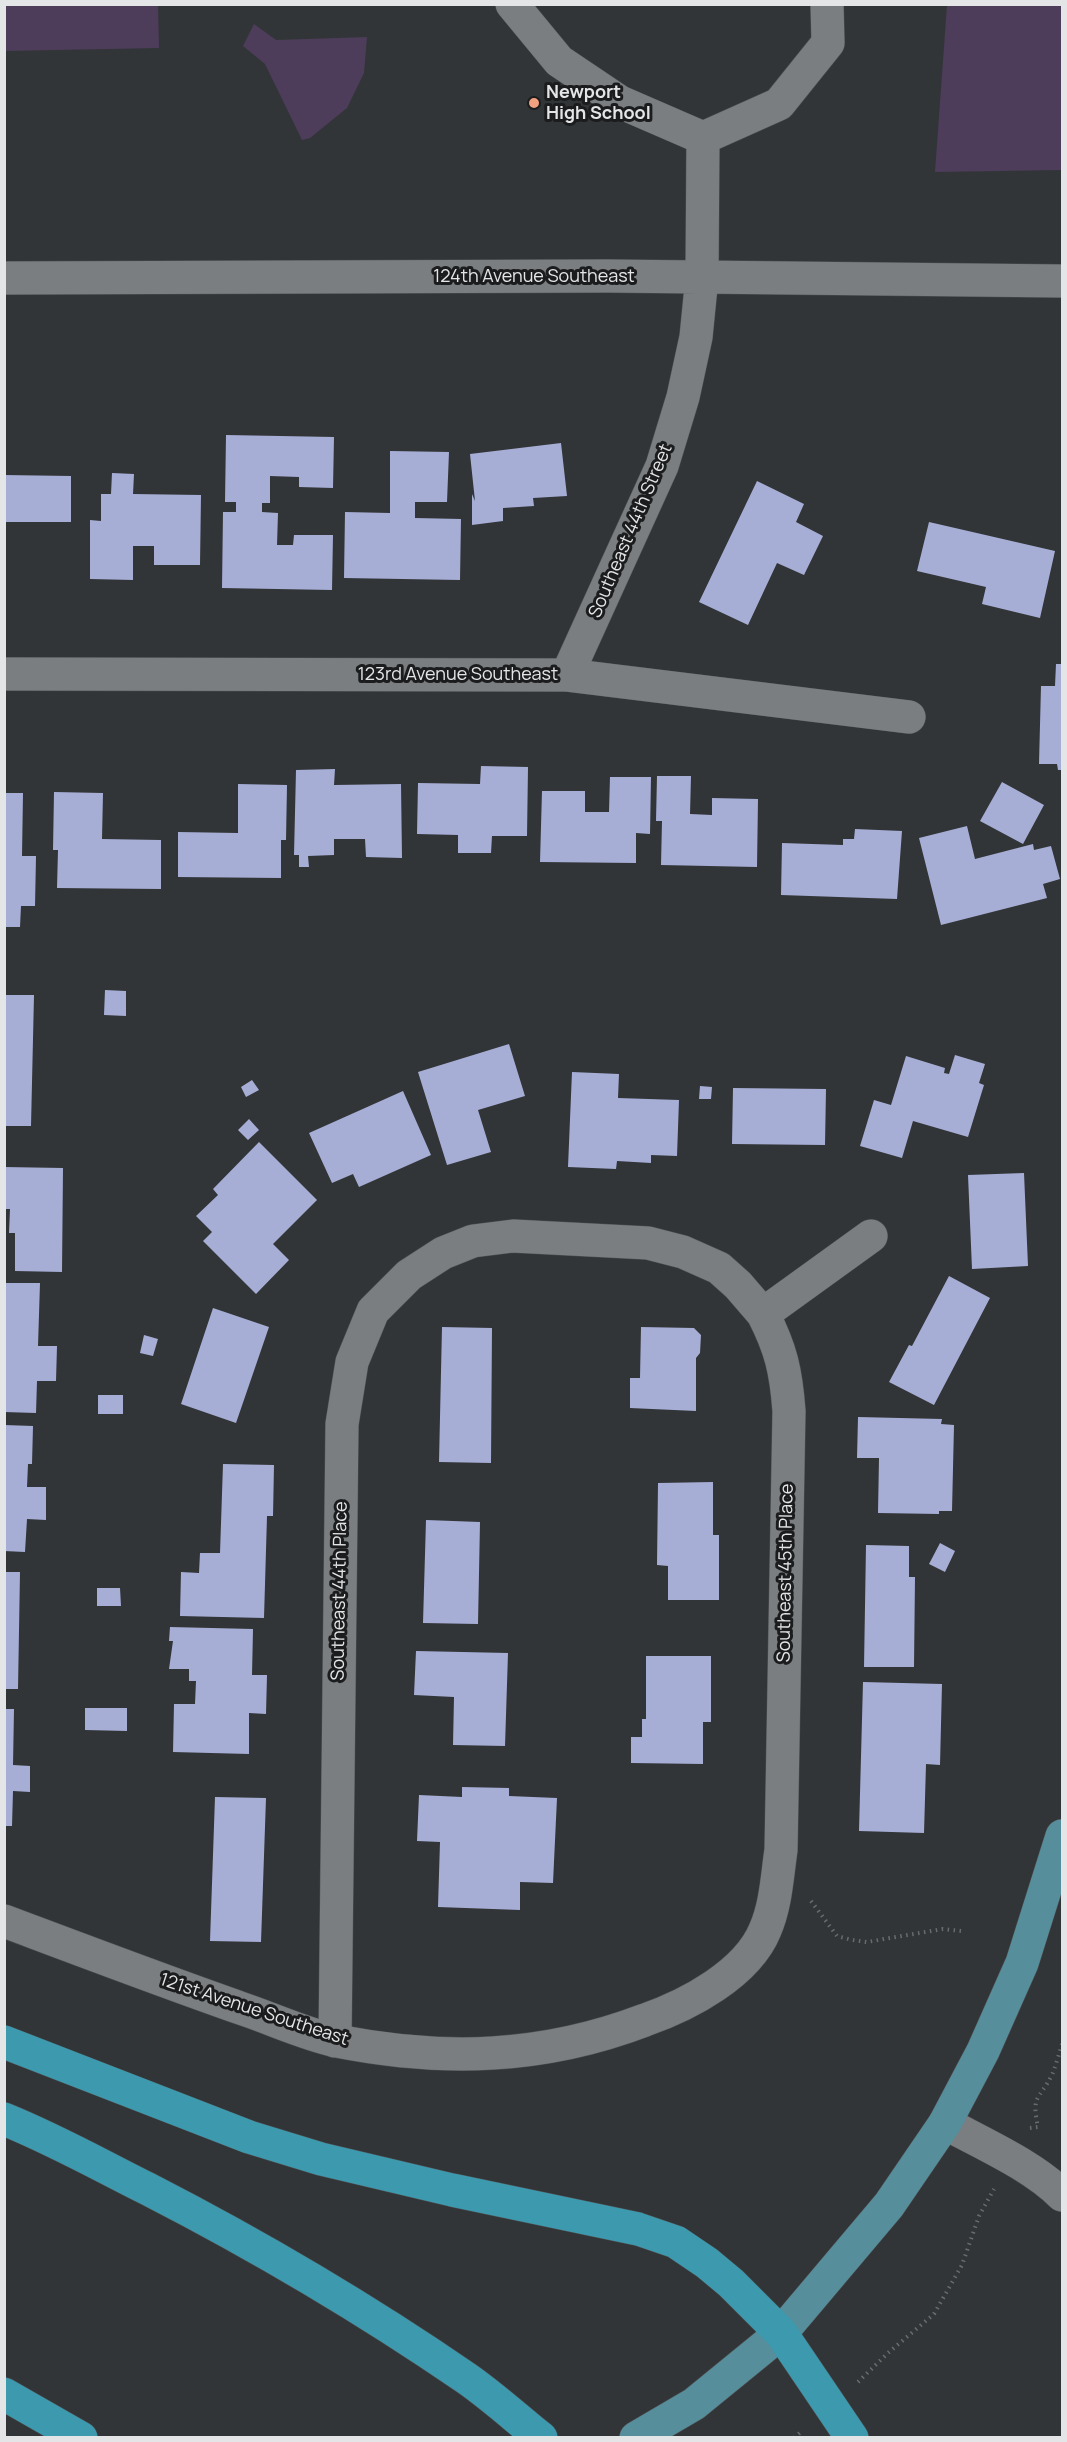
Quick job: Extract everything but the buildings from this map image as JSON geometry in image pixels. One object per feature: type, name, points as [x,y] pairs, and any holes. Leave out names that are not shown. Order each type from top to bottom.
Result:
[{"type":"highway","points":[[4,2042],[249,2137],[321,2159],[452,2190],[638,2229],[676,2242],[731,2283],[781,2333],[852,2438]]},
{"type":"highway","points":[[4,2119],[33,2130],[181,2206],[362,2311],[467,2379],[541,2438]]},
{"type":"highway","points":[[4,2394],[81,2438]]},
{"type":"main road","points":[[636,2438],[694,2404],[781,2333],[889,2205],[945,2123],[983,2051],[1022,1963],[1062,1836]]},
{"type":"street","points":[[512,4],[559,61],[620,102],[703,138],[779,104],[828,42],[827,4]]},
{"type":"street","name":"Southeast 44th Street","points":[[567,675],[662,466],[683,397],[694,347],[702,277],[703,138]]},
{"type":"street","name":"124th Avenue Southeast","points":[[4,278],[702,277],[1062,281]]},
{"type":"street","name":"123rd Avenue Southeast","points":[[4,674],[567,675],[909,717]]},
{"type":"street","name":"Southeast 44th Place","points":[[335,2041],[342,1425],[352,1362],[373,1311],[409,1275],[443,1253],[474,1241],[513,1236],[648,1243],[683,1252],[719,1268],[738,1285],[763,1314]]},
{"type":"street","points":[[763,1314],[870,1236]]},
{"type":"street","name":"Southeast 45th Place","points":[[744,1962],[765,1931],[776,1893],[781,1850],[789,1411],[786,1372],[776,1340],[763,1314]]},
{"type":"street","name":"121st Avenue Southeast","points":[[4,1921],[335,2041],[432,2054],[484,2055],[550,2047],[606,2035],[674,2010],[710,1989],[744,1962]]},
{"type":"street","points":[[945,2123],[1011,2160],[1053,2186],[1062,2195]]},
{"type":"path","points":[[810,1900],[837,1936],[852,1940],[867,1942],[943,1929],[961,1931]]},
{"type":"path","points":[[1030,2128],[1038,2127],[1035,2111],[1036,2098],[1052,2075],[1062,2044]]},
{"type":"path","points":[[862,2379],[888,2353],[934,2314],[962,2265],[979,2216]]},
{"type":"path","points":[[794,2438],[801,2433]]},
{"type":"shaded area","points":[[4,5],[158,5],[159,48],[5,51]]},
{"type":"shaded area","points":[[947,5],[1062,5],[1062,170],[935,172]]},
{"type":"shaded area","points":[[254,24],[276,40],[367,37],[364,73],[347,108],[310,138],[302,140],[265,64],[243,46]]},
{"type":"place","name":"Newport High School","points":[[534,103]]}]
